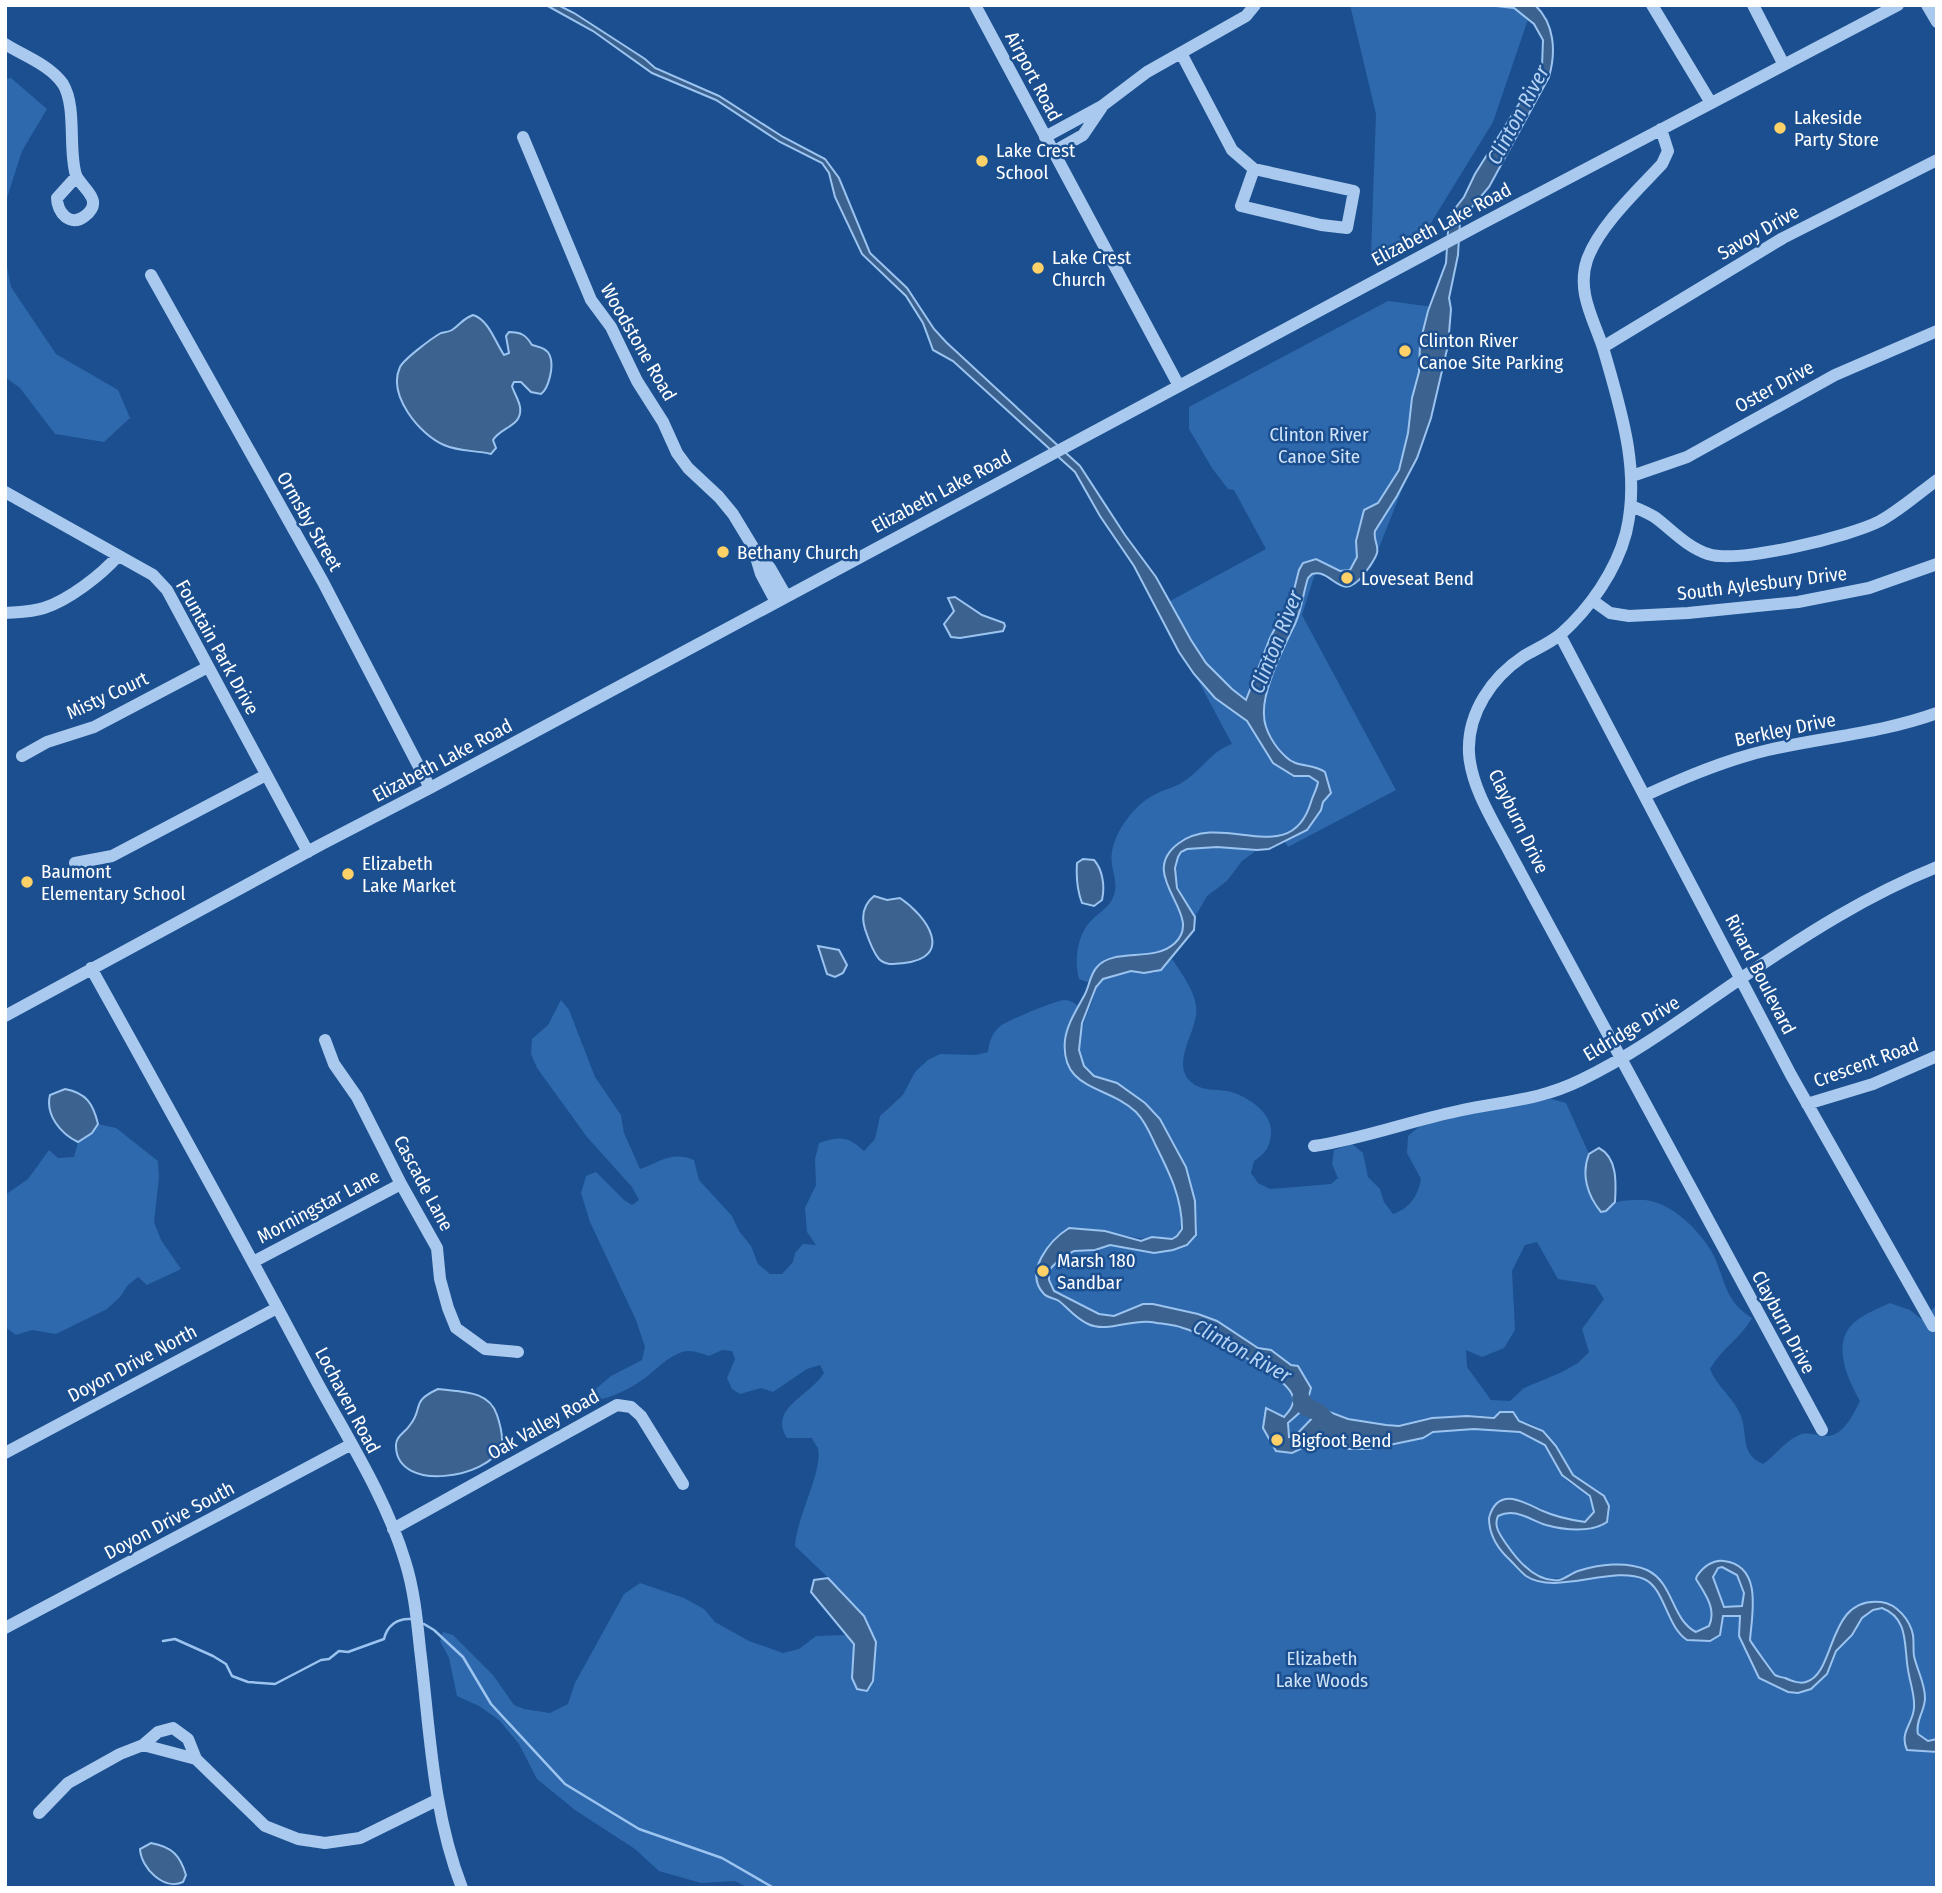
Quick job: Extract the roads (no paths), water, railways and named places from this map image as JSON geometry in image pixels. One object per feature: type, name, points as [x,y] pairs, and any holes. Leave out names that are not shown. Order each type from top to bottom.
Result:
[{"type":"street","name":"Airport Road","points":[[975,5],[1180,386]]},
{"type":"street","points":[[1045,137],[1102,106],[1147,72],[1246,16],[1255,5]]},
{"type":"street","points":[[1652,5],[1711,103]]},
{"type":"street","points":[[1753,5],[1784,65]]},
{"type":"street","name":"Elizabeth Lake Road","points":[[5,1016],[1445,243],[1898,5]]},
{"type":"street","points":[[1927,5],[1937,22]]},
{"type":"street","points":[[5,44],[55,74],[64,86],[69,101],[76,177]]},
{"type":"street","points":[[1181,53],[1232,150],[1254,169],[1354,191],[1347,228],[1321,225],[1241,206],[1254,169]]},
{"type":"street","points":[[1053,152],[1083,135],[1102,106]]},
{"type":"street","name":"Clayburn Drive","points":[[1661,129],[1668,151],[1662,164],[1601,234],[1587,259],[1583,279],[1583,293],[1603,347],[1622,414],[1632,476],[1632,506],[1625,537],[1615,563],[1592,600],[1560,635],[1522,658],[1488,691],[1477,710],[1470,732],[1469,754],[1475,781],[1501,835],[1822,1430]]},
{"type":"street","name":"Woodstone Road","points":[[523,137],[591,300],[611,327],[677,453],[688,468],[719,497],[753,547],[761,574],[781,599]]},
{"type":"street","name":"Savoy Drive","points":[[1603,347],[1783,238],[1937,159]]},
{"type":"street","name":"Ormsby Street","points":[[151,275],[323,583],[430,788]]},
{"type":"street","name":"Oster Drive","points":[[1632,476],[1687,457],[1835,375],[1937,331]]},
{"type":"street","points":[[1632,506],[1653,516],[1690,546],[1709,554],[1730,557],[1754,555],[1879,522],[1937,480]]},
{"type":"street","name":"Fountain Park Drive","points":[[5,492],[153,575],[167,590],[308,852]]},
{"type":"street","points":[[5,614],[45,608],[74,592],[106,569],[118,556]]},
{"type":"street","name":"South Aylesbury Drive","points":[[1592,600],[1610,613],[1629,616],[1798,602],[1857,591],[1937,564]]},
{"type":"street","name":"Rivard Boulevard","points":[[1560,635],[1808,1104],[1933,1326]]},
{"type":"street","name":"Misty Court","points":[[22,756],[47,742],[94,727],[208,667]]},
{"type":"street","name":"Berkley Drive","points":[[1646,795],[1697,772],[1765,751],[1890,728],[1937,713]]},
{"type":"street","points":[[75,863],[112,856],[266,775]]},
{"type":"street","name":"Eldridge Drive","points":[[1314,1146],[1460,1110],[1521,1101],[1553,1092],[1622,1058],[1697,1011],[1831,919],[1888,888],[1937,867]]},
{"type":"street","name":"Lochaven Road","points":[[91,968],[253,1262],[393,1529],[406,1563],[417,1620],[443,1832],[462,1888]]},
{"type":"street","name":"Cascade Lane","points":[[325,1040],[334,1064],[357,1097],[437,1248],[440,1279],[456,1328],[485,1349],[518,1352]]},
{"type":"street","name":"Crescent Road","points":[[1808,1104],[1873,1084],[1937,1056]]},
{"type":"street","name":"Morningstar Lane","points":[[253,1262],[401,1184]]},
{"type":"street","name":"Doyon Drive North","points":[[5,1453],[277,1308]]},
{"type":"street","name":"Oak Valley Road","points":[[393,1529],[617,1405],[631,1408],[640,1416],[683,1485]]},
{"type":"street","name":"Doyon Drive South","points":[[5,1628],[350,1445]]},
{"type":"street","points":[[39,1812],[68,1783],[120,1754],[143,1745],[158,1732],[173,1728],[188,1739],[196,1759],[265,1826],[298,1839],[325,1843],[360,1838],[437,1800]]},
{"type":"street","points":[[143,1745],[196,1759]]},
{"type":"water","points":[[546,5],[558,5],[574,13],[655,68],[719,96],[783,137],[825,159],[839,178],[870,253],[907,288],[934,329],[946,342],[1080,466],[1156,577],[1206,663],[1246,700],[1270,638],[1293,594],[1303,563],[1316,559],[1340,571],[1350,570],[1357,557],[1356,541],[1364,510],[1378,503],[1399,470],[1419,372],[1420,343],[1428,311],[1446,263],[1449,216],[1464,197],[1475,174],[1542,67],[1543,40],[1534,24],[1514,8],[1487,5],[1535,5],[1542,13],[1550,30],[1553,48],[1549,77],[1489,187],[1460,221],[1458,255],[1449,298],[1451,309],[1448,345],[1431,418],[1417,458],[1375,531],[1377,553],[1365,573],[1349,586],[1337,584],[1320,574],[1312,574],[1308,578],[1297,618],[1266,693],[1264,721],[1274,743],[1290,760],[1325,772],[1331,793],[1307,830],[1269,849],[1217,847],[1187,849],[1181,852],[1175,868],[1177,888],[1195,917],[1194,930],[1161,970],[1144,973],[1131,971],[1103,979],[1096,987],[1082,1023],[1079,1050],[1084,1066],[1094,1076],[1117,1083],[1145,1103],[1160,1119],[1186,1167],[1195,1201],[1196,1235],[1187,1245],[1154,1253],[1110,1245],[1095,1250],[1074,1251],[1062,1257],[1052,1267],[1049,1280],[1054,1291],[1099,1314],[1114,1316],[1143,1304],[1153,1304],[1198,1314],[1217,1321],[1258,1348],[1271,1350],[1291,1365],[1298,1366],[1311,1388],[1306,1407],[1288,1423],[1289,1437],[1295,1436],[1318,1412],[1327,1411],[1348,1419],[1399,1426],[1432,1418],[1494,1418],[1500,1412],[1513,1412],[1519,1421],[1543,1431],[1556,1446],[1573,1475],[1604,1496],[1609,1506],[1607,1522],[1585,1529],[1553,1527],[1510,1513],[1498,1516],[1498,1531],[1522,1564],[1543,1578],[1551,1580],[1604,1565],[1631,1565],[1647,1570],[1663,1583],[1682,1619],[1696,1632],[1709,1626],[1712,1614],[1697,1576],[1712,1562],[1724,1561],[1736,1565],[1745,1572],[1750,1581],[1753,1605],[1750,1640],[1777,1676],[1801,1683],[1816,1676],[1841,1622],[1850,1611],[1863,1603],[1887,1603],[1906,1618],[1911,1629],[1914,1656],[1925,1698],[1918,1734],[1928,1741],[1937,1739],[1937,1752],[1907,1750],[1905,1733],[1914,1704],[1904,1636],[1898,1620],[1882,1608],[1873,1610],[1862,1618],[1852,1635],[1836,1651],[1827,1674],[1811,1689],[1798,1693],[1788,1692],[1759,1678],[1739,1636],[1740,1616],[1723,1616],[1720,1635],[1710,1641],[1687,1640],[1674,1626],[1657,1590],[1644,1579],[1616,1575],[1568,1582],[1538,1581],[1526,1576],[1506,1556],[1492,1536],[1489,1518],[1493,1508],[1505,1499],[1520,1501],[1553,1515],[1585,1522],[1594,1512],[1590,1496],[1562,1475],[1545,1445],[1520,1432],[1474,1429],[1433,1432],[1423,1438],[1370,1449],[1349,1449],[1334,1439],[1329,1439],[1317,1441],[1292,1453],[1276,1451],[1263,1428],[1266,1408],[1284,1417],[1292,1406],[1293,1398],[1289,1389],[1263,1368],[1227,1347],[1179,1327],[1151,1322],[1111,1327],[1088,1324],[1059,1301],[1044,1294],[1036,1276],[1038,1267],[1047,1248],[1069,1228],[1105,1231],[1141,1241],[1152,1237],[1172,1239],[1182,1229],[1180,1206],[1174,1185],[1142,1119],[1125,1103],[1078,1078],[1065,1057],[1068,1028],[1093,973],[1104,961],[1156,952],[1175,943],[1182,932],[1182,920],[1166,881],[1164,868],[1167,856],[1179,843],[1197,835],[1216,832],[1272,837],[1288,833],[1301,822],[1318,782],[1309,776],[1294,776],[1273,763],[1247,721],[1215,698],[1194,674],[1179,652],[1134,566],[1100,516],[1075,472],[953,361],[933,350],[923,323],[906,296],[862,254],[835,197],[829,173],[822,163],[780,142],[716,100],[652,73],[593,31]],"holes":[[[1722,1567],[1737,1575],[1744,1593],[1742,1606],[1724,1607],[1713,1577],[1718,1568]]]},
{"type":"water","points":[[473,315],[487,326],[504,355],[509,353],[506,336],[513,332],[523,335],[532,345],[545,350],[551,360],[548,382],[541,394],[531,392],[521,382],[514,382],[512,386],[520,413],[515,422],[493,440],[496,448],[491,454],[456,449],[435,440],[425,433],[408,413],[398,390],[400,367],[407,359],[441,333],[452,330]]},
{"type":"water","points":[[955,597],[982,615],[1004,623],[1003,631],[951,637],[944,624],[954,611],[948,598]]},
{"type":"water","points":[[1083,859],[1094,860],[1101,874],[1102,900],[1094,906],[1082,903],[1079,893],[1077,863]]},
{"type":"water","points":[[874,896],[887,900],[900,898],[919,915],[931,935],[929,953],[920,959],[904,963],[888,964],[879,959],[869,941],[863,920],[865,907]]},
{"type":"water","points":[[818,946],[839,950],[847,965],[843,973],[835,977],[827,974]]},
{"type":"water","points":[[65,1089],[88,1100],[98,1124],[92,1133],[78,1142],[60,1129],[50,1110],[50,1095]]},
{"type":"water","points":[[1599,1148],[1610,1158],[1615,1180],[1615,1202],[1601,1212],[1592,1199],[1586,1177],[1589,1154]]},
{"type":"water","points":[[438,1389],[473,1394],[488,1401],[493,1407],[502,1439],[501,1447],[493,1458],[463,1473],[444,1476],[411,1471],[401,1461],[396,1447],[397,1440],[414,1419],[421,1401]]},
{"type":"water","points":[[828,1578],[864,1616],[876,1642],[873,1681],[867,1691],[857,1689],[852,1678],[854,1644],[811,1592],[814,1580]]},
{"type":"water","points":[[151,1843],[170,1850],[178,1857],[186,1875],[183,1882],[176,1884],[161,1881],[149,1870],[140,1849]]},
{"type":"waterway","name":"Clinton River","points":[[1301,1399],[1306,1407],[1318,1412],[1334,1428]]},
{"type":"waterway","points":[[163,1641],[175,1639],[213,1656],[226,1664],[232,1676],[248,1682],[275,1684],[321,1660],[329,1659],[339,1651],[348,1652],[384,1639],[393,1624],[411,1619]]},
{"type":"waterway","points":[[424,1624],[463,1657],[491,1704],[565,1784],[639,1829],[722,1858],[774,1888]]},
{"type":"place","name":"Lakeside Party Store","points":[[1780,128]]},
{"type":"place","name":"Lake Crest School","points":[[982,161]]},
{"type":"place","name":"Lake Crest Church","points":[[1038,268]]},
{"type":"place","name":"Clinton River Canoe Site Parking","points":[[1405,351]]},
{"type":"place","name":"Bethany Church","points":[[723,552]]},
{"type":"place","name":"Loveseat Bend","points":[[1347,578]]},
{"type":"place","name":"Elizabeth Lake Market","points":[[348,874]]},
{"type":"place","name":"Baumont Elementary School","points":[[27,882]]},
{"type":"place","name":"Marsh 180 Sandbar","points":[[1043,1271]]},
{"type":"place","name":"Bigfoot Bend","points":[[1277,1440]]},
{"type":"park label","name":"Clinton River Canoe Site","points":[[1319,445]]},
{"type":"park label","name":"Elizabeth Lake Woods","points":[[1322,1669]]}]
